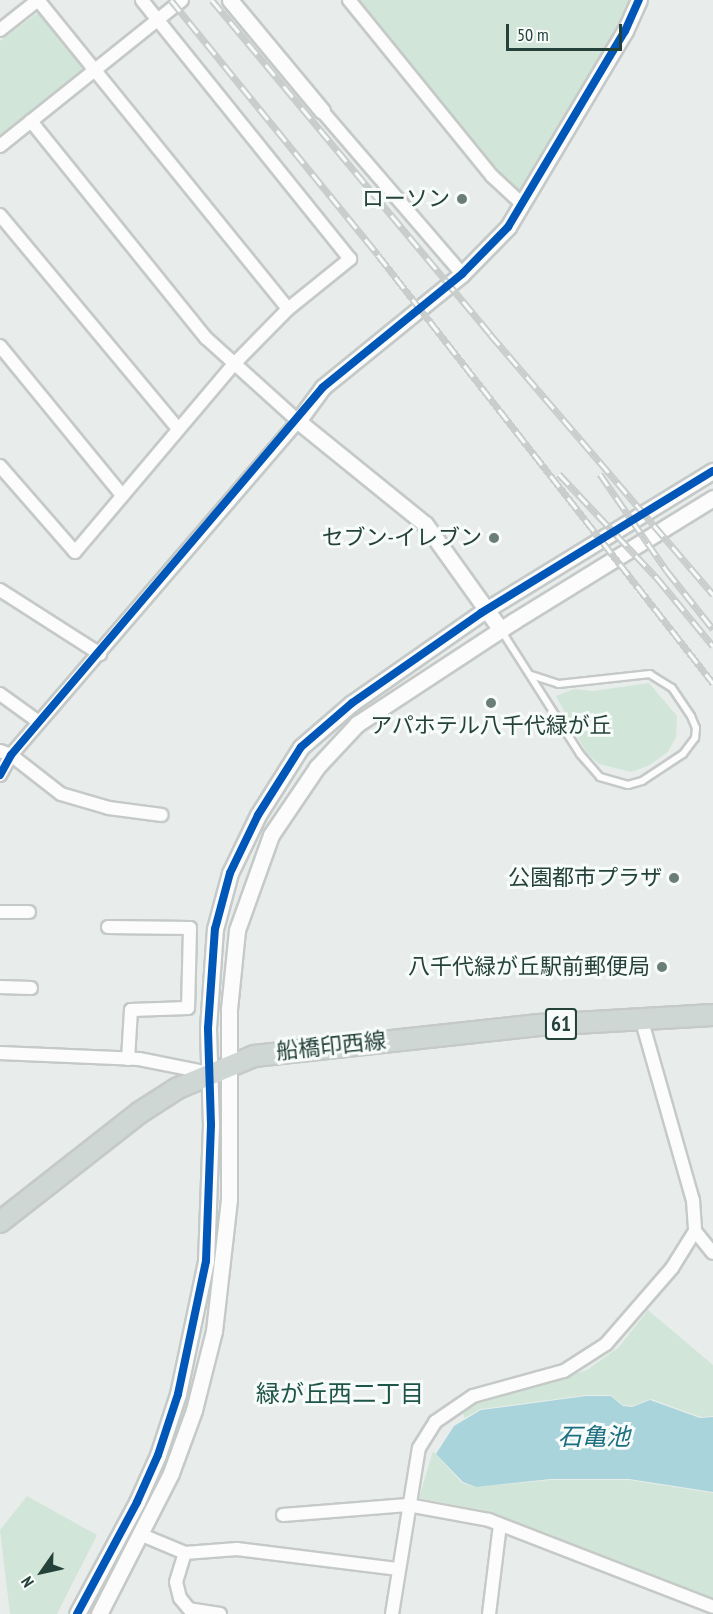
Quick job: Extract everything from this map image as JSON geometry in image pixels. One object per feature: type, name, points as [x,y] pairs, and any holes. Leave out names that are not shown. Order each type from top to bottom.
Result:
[{"type":"main road","name":"船橋印西線","points":[[0,1222],[139,1113],[209,1073],[272,1052],[641,1018],[713,1015]]},
{"type":"street","points":[[0,30],[38,0],[288,309]]},
{"type":"street","points":[[0,466],[75,552],[234,364],[288,309],[350,259],[142,0]]},
{"type":"street","points":[[0,146],[182,0]]},
{"type":"street","points":[[230,0],[462,274]]},
{"type":"street","points":[[349,0],[492,176],[522,204]]},
{"type":"street","points":[[0,775],[6,753],[39,722],[100,654],[298,421],[323,387],[462,274],[508,227],[625,32],[639,0]]},
{"type":"street","points":[[31,121],[206,338],[298,421],[424,524],[501,630]]},
{"type":"street","points":[[0,215],[178,429]]},
{"type":"street","points":[[0,346],[122,495]]},
{"type":"street","points":[[77,1614],[137,1502],[158,1455],[178,1394],[206,1260],[211,1125],[209,1073],[215,929],[230,873],[276,782],[301,747],[352,703],[487,609],[713,471]]},
{"type":"street","points":[[99,1614],[142,1535],[171,1473],[194,1410],[214,1331],[225,1262],[229,1199],[229,1009],[237,930],[271,835],[317,767],[357,724],[501,630],[713,498]]},
{"type":"street","points":[[0,590],[100,654]]},
{"type":"street","points":[[0,694],[39,722]]},
{"type":"street","points":[[6,753],[61,794],[108,808],[162,815]]},
{"type":"street","points":[[0,912],[29,912]]},
{"type":"street","points":[[108,927],[190,928],[188,1008],[131,1010],[128,1059]]},
{"type":"street","points":[[0,987],[30,988]]},
{"type":"street","points":[[392,1614],[419,1448],[435,1422],[473,1396],[564,1371],[606,1344],[672,1268],[695,1231],[693,1200],[641,1018]]},
{"type":"street","points":[[0,1053],[128,1059],[209,1073]]},
{"type":"street","points":[[695,1231],[713,1253]]},
{"type":"street","points":[[283,1515],[408,1505],[500,1525],[713,1607]]},
{"type":"street","points":[[489,1614],[500,1525]]},
{"type":"street","points":[[142,1535],[185,1553],[237,1549],[398,1569]]},
{"type":"street","points":[[185,1553],[176,1582],[180,1598],[189,1609],[220,1614]]},
{"type":"street","points":[[691,1614],[696,1601]]},
{"type":"lane","points":[[501,630],[590,769],[612,782],[628,785],[642,781],[683,754],[695,738],[696,728],[679,697],[662,680],[650,674],[559,684],[531,675]]},
{"type":"green space","points":[[350,0],[637,0],[522,204]]},
{"type":"green space","points":[[39,12],[83,63],[81,70],[0,137],[0,41]]},
{"type":"green space","points":[[649,683],[677,716],[676,737],[668,752],[648,766],[631,772],[599,764],[586,752],[556,696],[574,689],[593,691]]},
{"type":"green space","points":[[648,1310],[713,1365],[713,1416],[701,1417],[651,1399],[632,1406],[623,1405],[611,1395],[586,1395],[481,1409],[464,1418],[463,1410],[476,1404],[587,1370],[619,1347]]},
{"type":"green space","points":[[433,1451],[462,1483],[475,1487],[551,1480],[629,1480],[713,1493],[713,1598],[492,1512],[419,1498]]},
{"type":"green space","points":[[27,1496],[97,1535],[57,1614],[10,1614],[0,1530]]},
{"type":"water","name":"石亀池","points":[[586,1396],[611,1396],[623,1406],[632,1407],[650,1400],[700,1418],[713,1417],[713,1492],[629,1479],[551,1479],[476,1487],[463,1482],[436,1454],[454,1426],[481,1410]]},
{"type":"railway","points":[[171,0],[378,255],[713,683]]},
{"type":"railway","points":[[212,0],[490,334],[713,594]]},
{"type":"railway","points":[[559,474],[657,578],[713,646]]},
{"type":"railway","points":[[600,474],[667,571],[713,629]]},
{"type":"cycle path","points":[[0,775],[11,755],[323,387],[462,274],[508,227],[625,31],[639,0]]},
{"type":"cycle path","points":[[77,1614],[137,1502],[158,1455],[178,1394],[206,1261],[211,1125],[208,1028],[215,929],[230,873],[258,815],[301,747],[352,703],[481,613],[713,471]]},
{"type":"place","name":"ローソン","points":[[462,199]]},
{"type":"place","name":"セブン-イレブン","points":[[494,538]]},
{"type":"place","name":"アパホテル八千代緑が丘","points":[[491,703]]},
{"type":"place","name":"公園都市プラザ","points":[[674,878]]},
{"type":"place","name":"八千代緑が丘駅前郵便局","points":[[662,967]]},
{"type":"district","name":"緑が丘西二丁目","points":[[340,1394]]}]
